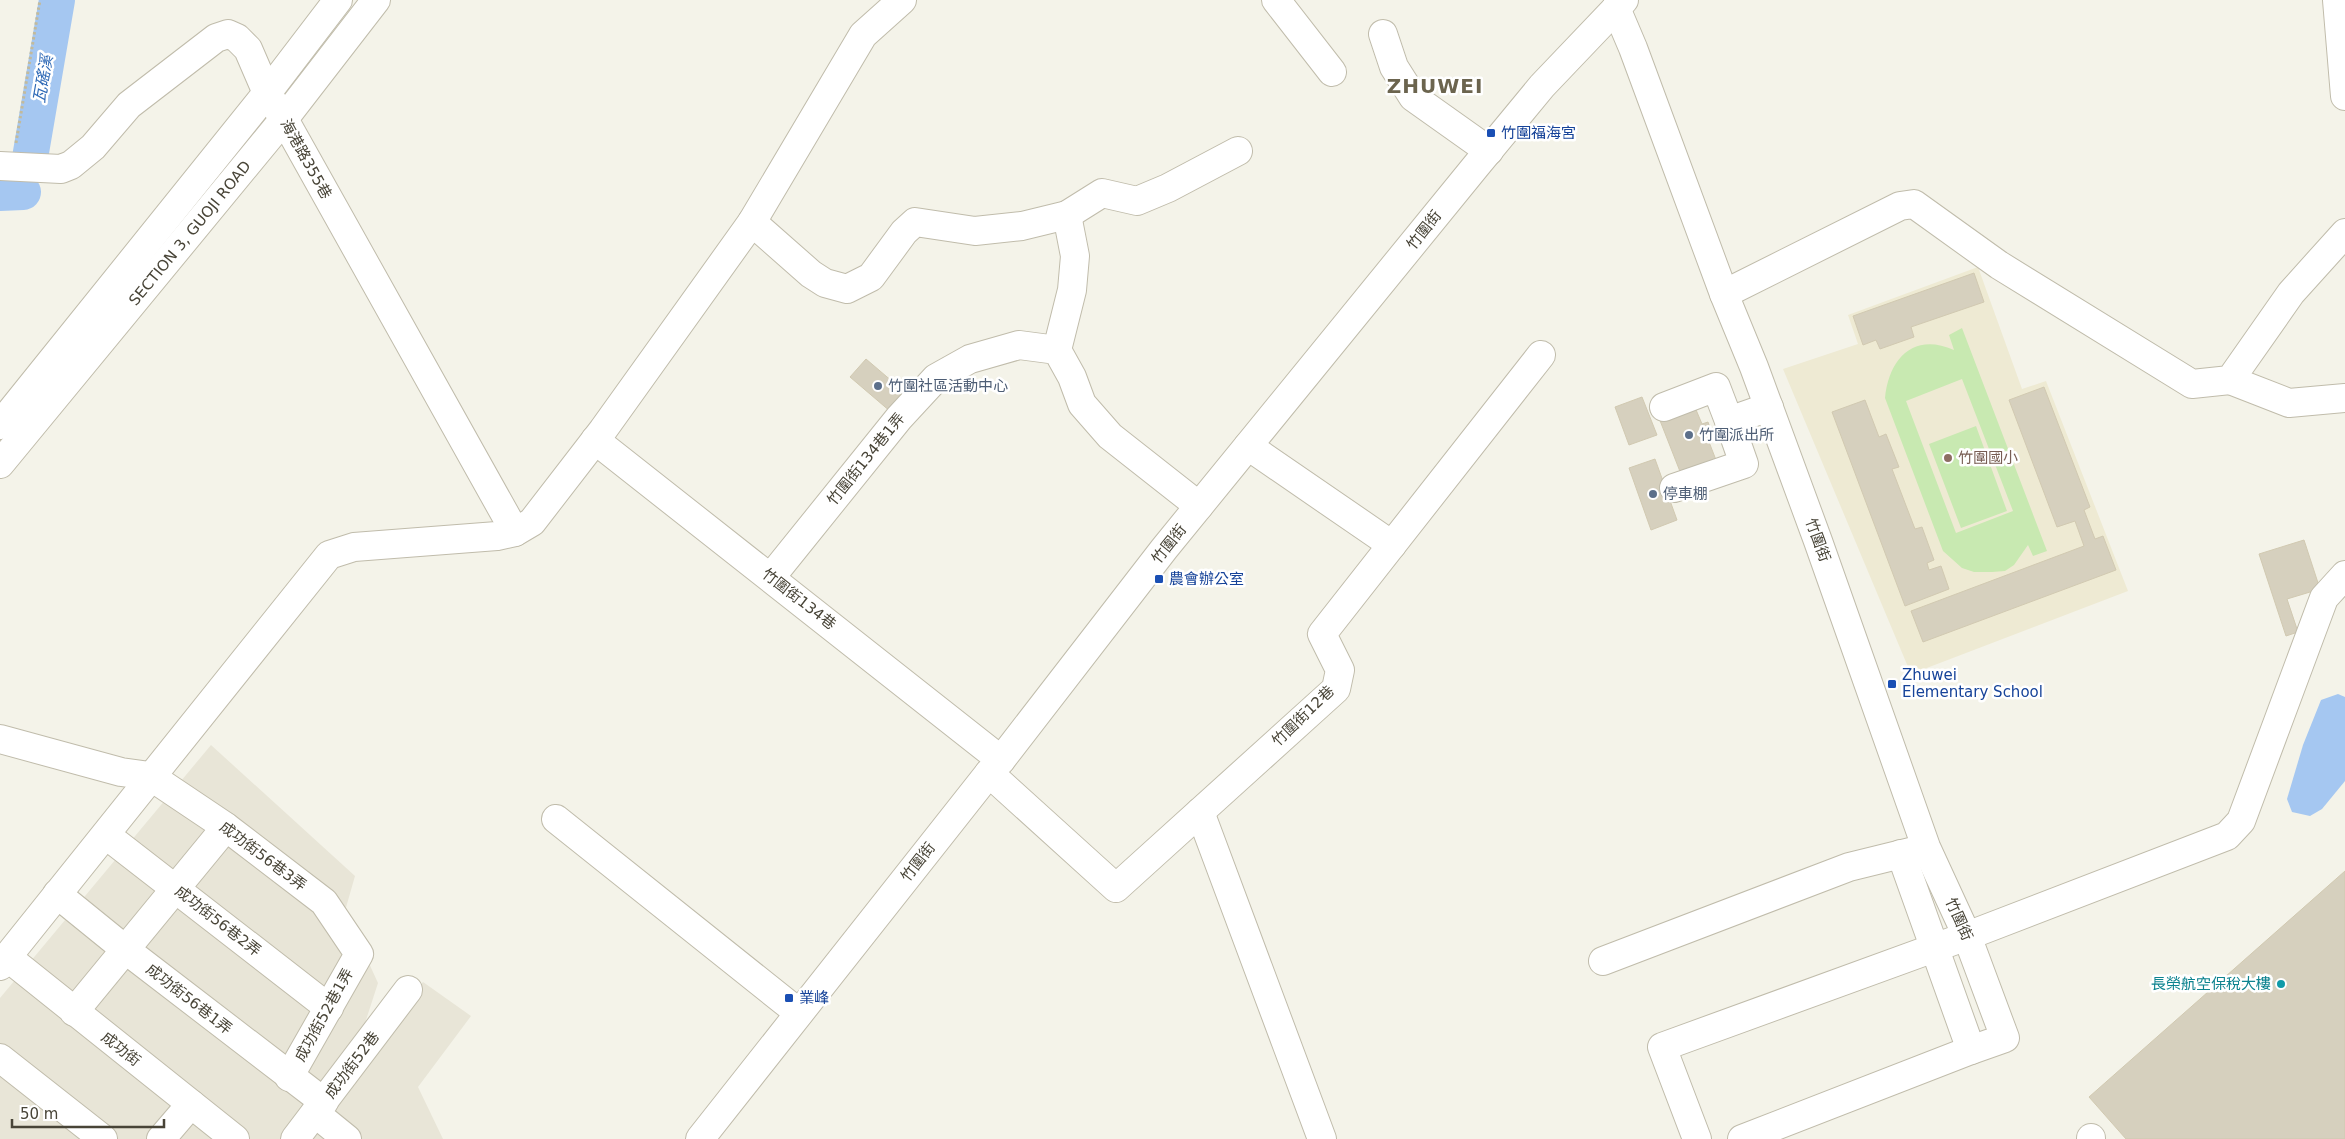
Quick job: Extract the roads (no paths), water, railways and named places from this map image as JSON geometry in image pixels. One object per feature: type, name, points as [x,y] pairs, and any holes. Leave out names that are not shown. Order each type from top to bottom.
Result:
[{"type":"street","name":"SECTION 3, GUOJI ROAD","points":[[0,425],[267,93],[338,0]]},
{"type":"street","name":"SECTION 3, GUOJI ROAD","points":[[0,464],[284,119],[376,0]]},
{"type":"street","points":[[4,962],[106,835],[150,776],[329,554],[354,547],[497,536],[515,532],[532,522],[596,440],[752,222],[863,35],[902,0]]},
{"type":"street","points":[[1276,0],[1332,72]]},
{"type":"street","points":[[2337,0],[2345,96]]},
{"type":"street","name":"竹圍街","points":[[700,1139],[1199,506],[1542,86],[1620,4],[1633,48],[1724,294],[1769,407],[1914,850],[1967,936],[2005,1038],[1971,1050]]},
{"type":"street","name":"海港路355巷","points":[[6,166],[61,169],[71,165],[92,147],[129,105],[216,38],[228,34],[237,38],[248,49],[267,93],[284,119],[515,532]]},
{"type":"street","points":[[1383,34],[1394,67],[1413,97],[1442,120],[1489,151]]},
{"type":"street","points":[[752,222],[825,284],[847,288],[871,277],[904,232],[915,222],[975,231],[1022,226],[1067,215],[1102,193],[1138,201],[1238,151]]},
{"type":"street","points":[[1724,294],[1900,206],[1914,204],[1999,265],[2192,384],[2230,380],[2289,403],[2345,398]]},
{"type":"street","points":[[1067,215],[1075,256],[1072,290],[1057,350],[1072,376],[1082,404],[1110,436],[1199,506]]},
{"type":"street","points":[[2230,380],[2291,293],[2345,233]]},
{"type":"street","name":"竹圍街134巷1弄","points":[[771,577],[899,418],[936,378],[970,359],[1019,345],[1057,350]]},
{"type":"street","name":"竹圍街12巷","points":[[995,766],[1116,888],[1336,689],[1340,670],[1322,634],[1540,354]]},
{"type":"street","points":[[1664,407],[1716,387],[1744,464],[1674,488]]},
{"type":"street","points":[[1729,420],[1769,407]]},
{"type":"street","name":"竹圍街134巷","points":[[596,440],[771,577],[995,766]]},
{"type":"street","points":[[1248,446],[1392,545]]},
{"type":"street","points":[[1698,1139],[1662,1047],[1967,936],[2227,836],[2241,821],[2324,598],[2345,575]]},
{"type":"street","points":[[0,739],[121,772],[150,776]]},
{"type":"street","name":"成功街56巷3弄","points":[[150,776],[226,827],[324,902],[359,954]]},
{"type":"street","points":[[1200,812],[1322,1139]]},
{"type":"street","points":[[556,819],[799,1013]]},
{"type":"street","points":[[74,1012],[226,827]]},
{"type":"street","name":"成功街56巷2弄","points":[[106,835],[329,1008]]},
{"type":"street","points":[[1603,961],[1849,867],[1914,850],[1934,948],[1971,1050],[1742,1139]]},
{"type":"street","name":"成功街56巷1弄","points":[[57,894],[290,1077],[347,1139]]},
{"type":"street","name":"成功街52巷1弄","points":[[290,1077],[359,954]]},
{"type":"street","name":"成功街","points":[[4,962],[74,1012],[235,1139]]},
{"type":"street","name":"成功街52巷","points":[[294,1139],[320,1108],[408,990]]},
{"type":"street","points":[[0,1058],[103,1139]]},
{"type":"street","points":[[161,1139],[190,1104]]},
{"type":"water","points":[[2338,694],[2345,697],[2345,781],[2322,809],[2310,816],[2292,812],[2287,799],[2303,745],[2321,700]]},
{"type":"waterway","name":"瓦磘溪","points":[[30,158],[57,0]]},
{"type":"waterway","name":"瓦磘溪","points":[[0,193],[23,192]]},
{"type":"place","name":"竹圍福海宮","points":[[1491,133]]},
{"type":"place","name":"竹圍社區活動中心","points":[[878,386]]},
{"type":"place","name":"竹圍派出所","points":[[1689,435]]},
{"type":"place","name":"竹圍國小","points":[[1948,458]]},
{"type":"place","name":"停車棚","points":[[1653,494]]},
{"type":"place","name":"農會辦公室","points":[[1159,579]]},
{"type":"place","name":"Zhuwei Elementary School","points":[[1892,684]]},
{"type":"place","name":"長榮航空保稅大樓","points":[[2281,984]]},
{"type":"place","name":"業峰","points":[[789,998]]},
{"type":"district","name":"ZHUWEI","points":[[1435,86]]}]
